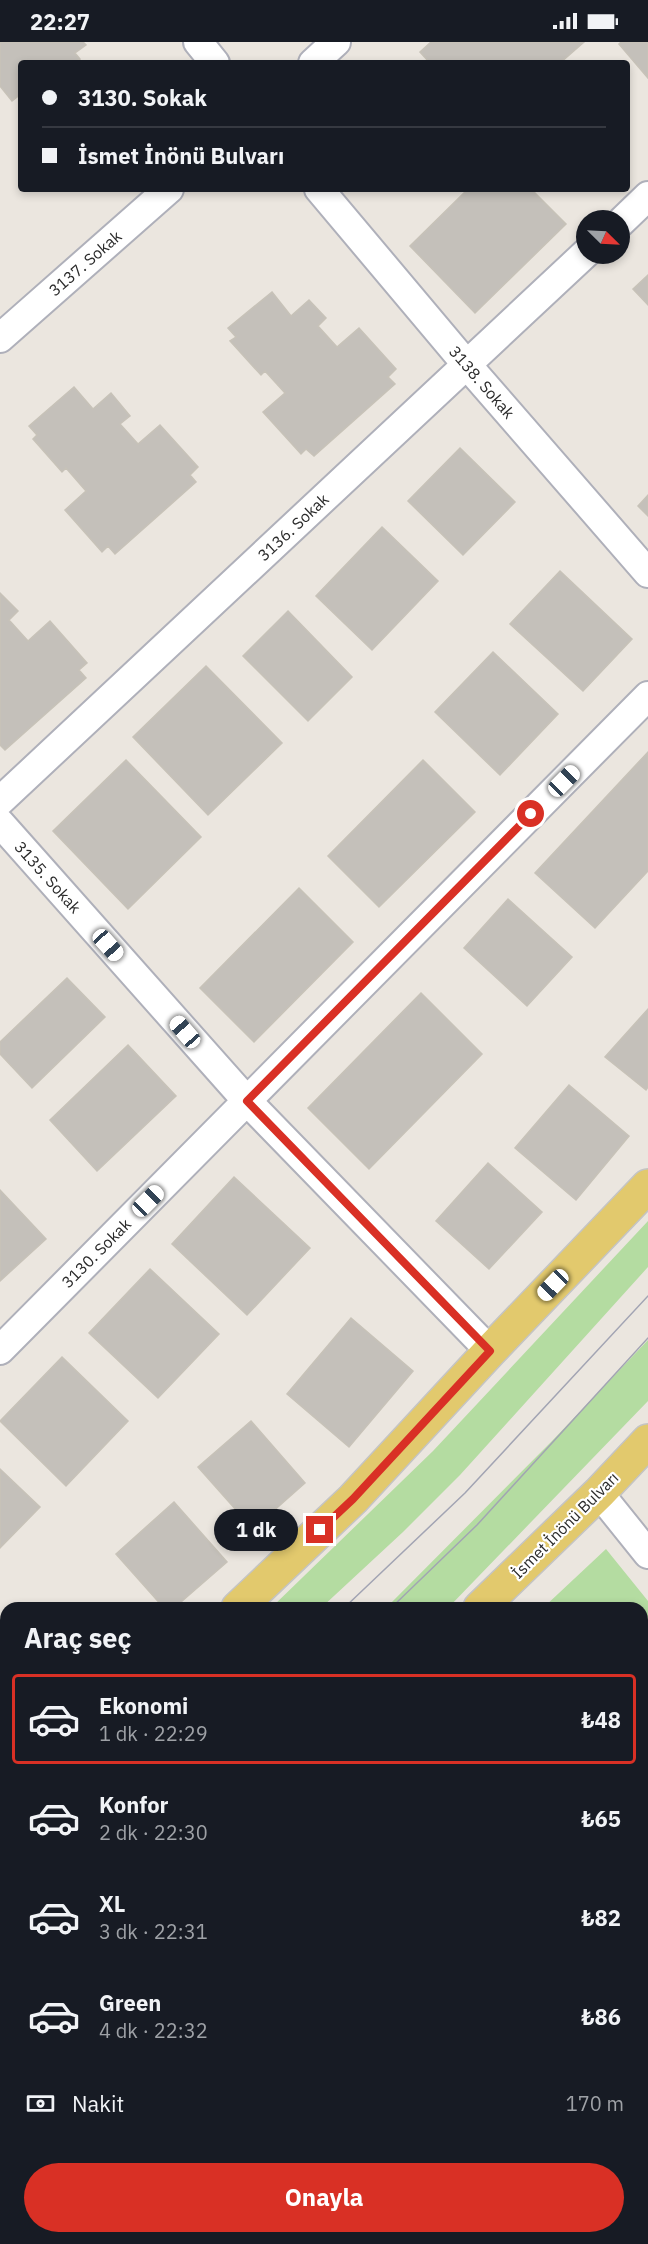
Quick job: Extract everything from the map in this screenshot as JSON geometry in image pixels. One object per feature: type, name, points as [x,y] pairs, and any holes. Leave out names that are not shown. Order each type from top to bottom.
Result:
[{"type":"main road","points":[[244,1602],[353,1499],[490,1351],[648,1186]]},
{"type":"main road","name":"İsmet İnönü Bulvarı","points":[[486,1602],[599,1493],[648,1442]]},
{"type":"street","points":[[198,42],[213,60]]},
{"type":"street","points":[[316,60],[336,42]]},
{"type":"street","name":"3137. Sokak","points":[[0,338],[166,192]]},
{"type":"street","name":"3138. Sokak","points":[[322,192],[467,365],[648,573]]},
{"type":"street","points":[[630,213],[648,196]]},
{"type":"street","name":"3136. Sokak","points":[[0,801],[576,262]]},
{"type":"street","name":"3130. Sokak","points":[[0,1350],[648,696]]},
{"type":"street","name":"3135. Sokak","points":[[0,823],[247,1101],[490,1351]]},
{"type":"street","points":[[599,1493],[648,1554]]},
{"type":"green space","points":[[648,1221],[648,1267],[460,1475],[327,1602],[277,1602],[433,1451]]},
{"type":"green space","points":[[648,1340],[648,1401],[454,1602],[392,1602],[552,1441]]},
{"type":"green space","points":[[606,1549],[648,1601],[648,1602],[549,1602]]},
{"type":"building","points":[[0,42],[83,42],[86,45],[75,53],[78,60],[18,60],[18,96],[12,101],[0,86]]},
{"type":"building","points":[[431,42],[584,42],[563,60],[427,60],[420,52]]},
{"type":"building","points":[[621,42],[648,42],[648,78],[619,44]]},
{"type":"building","points":[[465,192],[534,192],[566,224],[475,313],[410,246]]},
{"type":"building","points":[[648,275],[648,305],[633,289]]},
{"type":"building","points":[[272,292],[291,316],[309,300],[326,318],[318,326],[337,347],[359,328],[396,369],[388,377],[395,384],[314,456],[306,449],[301,454],[263,412],[285,393],[265,371],[261,375],[230,341],[236,337],[228,328]]},
{"type":"building","points":[[74,387],[93,409],[111,393],[130,416],[120,424],[138,444],[160,425],[198,467],[190,475],[196,482],[115,554],[108,546],[102,552],[65,510],[86,491],[66,468],[62,472],[33,439],[37,435],[29,426]]},
{"type":"building","points":[[460,448],[515,502],[463,555],[408,501]]},
{"type":"building","points":[[648,495],[648,516],[638,506]]},
{"type":"building","points":[[382,527],[438,581],[372,650],[316,596]]},
{"type":"building","points":[[560,571],[632,639],[583,691],[510,624]]},
{"type":"building","points":[[0,593],[18,611],[9,620],[28,641],[50,621],[87,663],[79,670],[86,678],[5,750],[0,745]]},
{"type":"building","points":[[288,611],[352,677],[308,721],[243,656]]},
{"type":"building","points":[[493,652],[558,714],[500,775],[435,712]]},
{"type":"building","points":[[206,666],[282,743],[208,815],[133,737]]},
{"type":"building","points":[[648,752],[648,871],[595,928],[535,873]]},
{"type":"building","points":[[126,760],[201,837],[128,909],[53,831]]},
{"type":"building","points":[[423,760],[475,812],[379,907],[328,856]]},
{"type":"building","points":[[299,888],[353,942],[254,1042],[200,988]]},
{"type":"building","points":[[508,899],[572,957],[527,1006],[464,948]]},
{"type":"building","points":[[67,978],[105,1017],[32,1088],[0,1054],[0,1042]]},
{"type":"building","points":[[421,993],[482,1054],[369,1169],[308,1108]]},
{"type":"building","points":[[648,1009],[648,1087],[646,1090],[605,1057]]},
{"type":"building","points":[[128,1045],[176,1096],[97,1171],[50,1120]]},
{"type":"building","points":[[569,1085],[629,1136],[576,1200],[515,1148]]},
{"type":"building","points":[[488,1163],[542,1212],[489,1269],[436,1221]]},
{"type":"building","points":[[234,1177],[310,1248],[247,1315],[172,1244]]},
{"type":"building","points":[[0,1190],[46,1239],[0,1281]]},
{"type":"building","points":[[150,1269],[219,1334],[158,1398],[89,1333]]},
{"type":"building","points":[[351,1318],[413,1371],[349,1447],[287,1394]]},
{"type":"building","points":[[62,1357],[128,1421],[66,1486],[0,1421]]},
{"type":"building","points":[[251,1421],[305,1483],[253,1529],[198,1467]]},
{"type":"building","points":[[0,1469],[40,1507],[0,1548]]},
{"type":"building","points":[[174,1502],[227,1562],[181,1602],[159,1602],[116,1554]]},
{"type":"tram line","points":[[350,1602],[465,1493],[648,1296]]},
{"type":"tram line","points":[[397,1602],[477,1525],[648,1338]]},
{"type":"route","points":[[320,1530],[353,1499],[490,1351],[247,1101],[531,814]]}]
